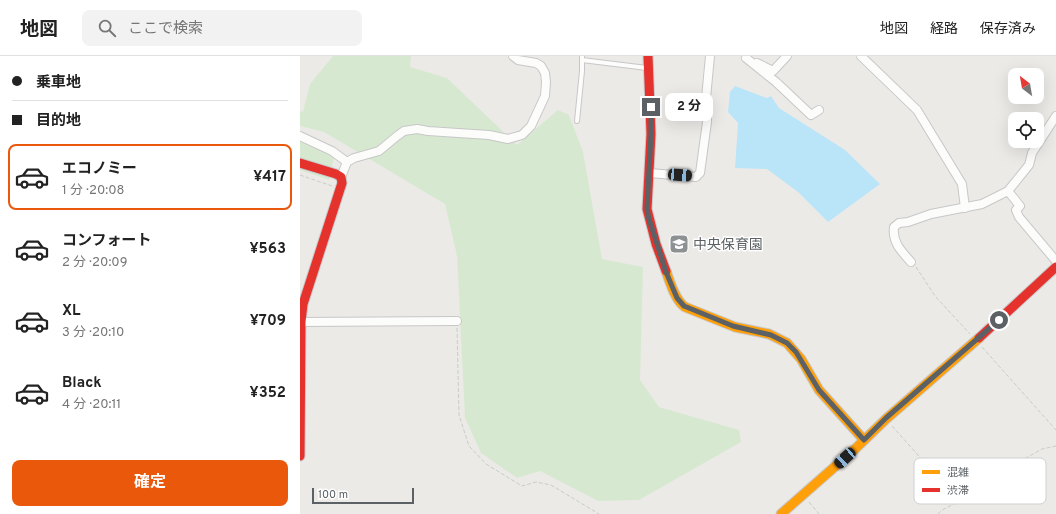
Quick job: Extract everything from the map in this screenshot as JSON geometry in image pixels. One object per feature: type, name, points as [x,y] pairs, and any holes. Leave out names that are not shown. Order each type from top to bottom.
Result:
[{"type":"street","points":[[300,456],[300,322],[303,304],[342,183],[341,177],[347,162],[354,158],[379,151],[397,136],[404,132],[417,129],[489,135],[508,139],[522,134],[531,126],[545,96],[545,73],[541,66],[536,63],[518,60],[513,56]]},
{"type":"street","points":[[648,56],[651,134],[647,209],[666,272],[677,298],[684,306],[733,326],[771,335],[787,343],[796,352],[819,390],[864,440]]},
{"type":"street","points":[[650,173],[696,177],[700,173],[707,122],[706,98],[710,56]]},
{"type":"street","points":[[744,57],[773,71],[786,56]]},
{"type":"street","points":[[861,56],[917,110],[962,184],[965,208]]},
{"type":"street","points":[[744,57],[776,82],[811,115],[819,110]]},
{"type":"street","points":[[911,262],[899,249],[894,239],[894,227],[899,223],[931,214],[982,204],[1008,191],[1029,165],[1032,152],[1056,116]]},
{"type":"street","points":[[300,136],[332,151],[347,162]]},
{"type":"street","points":[[300,163],[336,174],[341,177]]},
{"type":"street","points":[[1008,191],[1020,206],[1016,210],[1019,217],[1056,261]]},
{"type":"street","points":[[781,514],[803,496],[886,418],[977,340],[1056,267]]},
{"type":"street","points":[[300,322],[457,322]]},
{"type":"lane","points":[[577,121],[580,102],[582,58],[649,69]]},
{"type":"path","points":[[300,176],[340,188]]},
{"type":"path","points":[[911,262],[935,296],[977,340],[1056,430]]},
{"type":"path","points":[[457,322],[459,415],[469,446],[486,464],[522,486],[536,482],[551,486],[599,514]]},
{"type":"path","points":[[886,418],[921,458]]},
{"type":"path","points":[[1026,458],[1042,449],[1056,446]]},
{"type":"path","points":[[803,496],[819,514]]},
{"type":"path","points":[[938,514],[942,510],[955,504]]},
{"type":"green space","points":[[333,56],[411,56],[410,67],[447,78],[517,145],[558,110],[569,115],[583,152],[602,259],[643,267],[640,380],[659,407],[739,430],[741,442],[639,500],[598,501],[540,471],[517,478],[481,453],[465,418],[457,256],[445,204],[324,132],[300,126],[300,111],[303,112],[310,84]]},
{"type":"green space","points":[[300,132],[338,149],[334,157],[329,180],[300,170]]},
{"type":"water","points":[[735,86],[767,98],[771,96],[779,108],[845,150],[880,184],[828,222],[798,192],[767,169],[735,168],[738,123],[728,112],[730,92]]},
{"type":"traffic: slow","points":[[666,271],[678,300],[685,307],[735,327],[769,334],[787,343],[801,359],[819,390],[864,440]]},
{"type":"traffic: slow","points":[[781,514],[855,449],[886,419],[979,338]]},
{"type":"traffic: jam","points":[[648,56],[651,134],[647,209],[656,244],[666,271]]},
{"type":"traffic: jam","points":[[300,163],[336,174],[341,177],[342,183],[303,304],[301,322],[300,456]]},
{"type":"traffic: jam","points":[[979,338],[1056,267]]},
{"type":"place","name":"中央保育園","points":[[679,244]]},
{"type":"route","points":[[651,107],[647,209],[666,272],[677,298],[684,306],[733,326],[771,335],[787,343],[796,352],[819,390],[864,440],[886,418],[999,320]]}]
